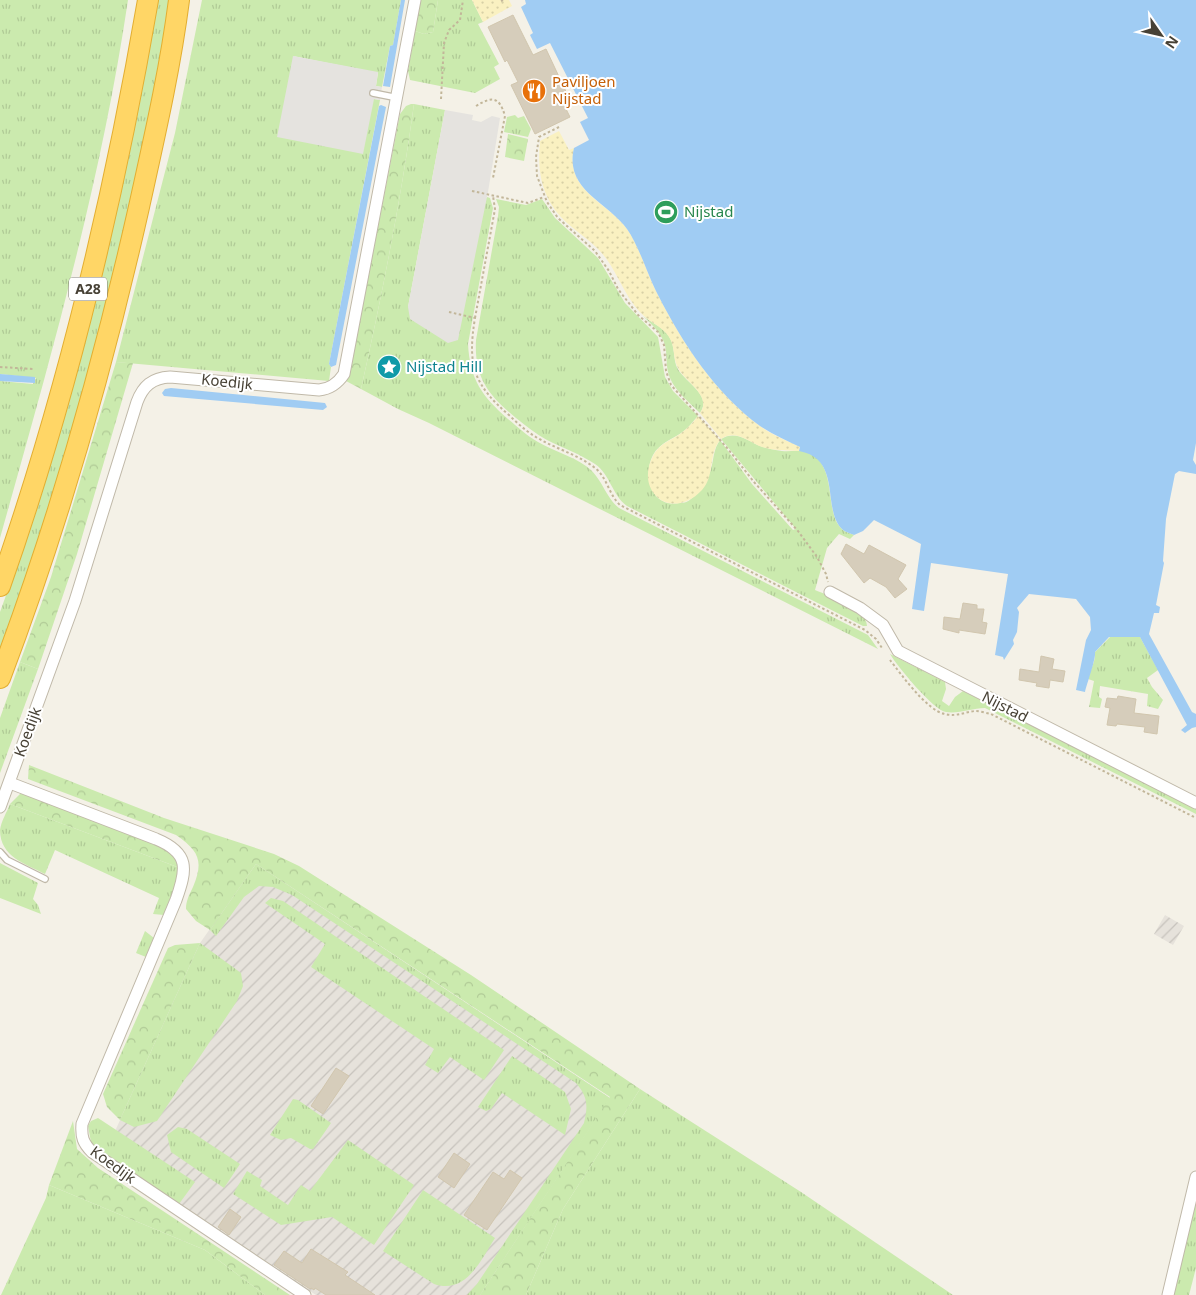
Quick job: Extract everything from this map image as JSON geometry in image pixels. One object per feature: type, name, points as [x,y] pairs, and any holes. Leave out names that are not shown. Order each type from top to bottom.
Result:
[{"type":"highway","name":"A28","points":[[0,586],[44,448],[76,337],[121,146],[148,0]]},
{"type":"highway","name":"A28","points":[[0,678],[55,520],[117,302],[150,156],[179,0]]},
{"type":"street","name":"Koedijk","points":[[0,807],[75,601],[137,402],[145,387],[153,380],[170,377],[319,390],[326,389],[335,384],[344,374],[416,0]]},
{"type":"street","name":"Nijstad","points":[[830,592],[860,608],[883,625],[898,651],[1196,804]]},
{"type":"street","name":"Koedijk","points":[[10,783],[169,844],[177,850],[184,868],[183,880],[176,900],[82,1124],[81,1136],[86,1146],[92,1152],[305,1295]]},
{"type":"street","points":[[1168,1295],[1196,1177]]},
{"type":"lane","points":[[373,93],[398,98]]},
{"type":"lane","points":[[0,852],[7,860],[45,880]]},
{"type":"path","points":[[441,99],[444,44],[448,30],[460,20],[464,0]]},
{"type":"path","points":[[476,106],[489,98],[492,99],[501,106],[504,116],[493,178]]},
{"type":"path","points":[[558,127],[539,137],[538,141],[536,157],[537,176],[544,197],[558,218],[595,251],[609,271],[618,289],[633,309],[658,332],[664,345],[666,371],[671,385],[798,532],[822,565],[830,592]]},
{"type":"path","points":[[472,191],[528,203],[544,197]]},
{"type":"path","points":[[493,196],[495,209],[475,318],[472,349],[477,378],[492,401],[542,441],[583,460],[596,469],[617,502],[624,507],[865,630],[876,639],[885,653]]},
{"type":"path","points":[[449,312],[475,318]]},
{"type":"path","points":[[0,367],[33,370]]},
{"type":"path","points":[[889,660],[917,694],[935,710],[944,714],[960,715],[976,711],[991,714],[1196,818]]},
{"type":"shaded area","points":[[293,56],[378,72],[376,86],[382,87],[380,100],[374,99],[363,154],[277,137]]},
{"type":"shaded area","points":[[445,110],[473,115],[472,120],[481,122],[492,116],[500,118],[488,192],[458,340],[448,343],[410,319],[408,307]]},
{"type":"shaded area","points":[[256,864],[610,1098],[480,1295],[316,1295],[102,1155],[116,1129],[200,943]]},
{"type":"shaded area","points":[[1165,915],[1184,926],[1173,945],[1154,934]]},
{"type":"green space","points":[[0,0],[128,0],[104,136],[89,204],[73,271],[0,538],[0,381],[33,384],[36,378],[0,374]]},
{"type":"green space","points":[[157,0],[170,0],[155,83],[120,247],[78,409],[54,490],[0,649],[0,612],[18,562]]},
{"type":"green space","points":[[202,0],[401,0],[393,45],[390,46],[382,87],[376,86],[378,73],[293,56],[374,99],[380,100],[329,364],[331,367],[329,381],[116,362],[175,133]]},
{"type":"green space","points":[[420,0],[438,0],[433,32],[424,34],[415,31]]},
{"type":"green space","points":[[438,0],[472,0],[483,22],[478,24],[499,64],[494,67],[500,79],[475,93],[410,80],[408,71],[415,31],[424,34],[433,32]]},
{"type":"green space","points":[[414,104],[445,110],[408,307],[487,197],[490,198],[493,208],[468,344],[471,368],[484,395],[508,419],[534,440],[586,466],[596,476],[619,508],[868,635],[878,649],[361,389],[390,247]]},
{"type":"green space","points":[[414,104],[397,212],[361,389],[346,381],[351,366],[400,114],[406,106]]},
{"type":"green space","points":[[515,115],[518,118],[524,116],[531,129],[528,137],[504,132],[507,117]]},
{"type":"green space","points":[[508,134],[528,139],[524,161],[505,157]]},
{"type":"green space","points":[[496,199],[526,205],[542,199],[555,218],[598,258],[625,303],[658,337],[665,377],[673,391],[698,416],[687,428],[663,444],[653,455],[650,463],[649,481],[656,496],[662,501],[670,503],[685,502],[691,499],[701,488],[708,476],[720,440],[752,484],[793,530],[796,529],[721,439],[731,435],[768,448],[809,453],[818,459],[824,468],[836,520],[842,529],[854,535],[850,539],[839,534],[827,548],[815,590],[854,609],[861,614],[867,626],[863,626],[627,506],[618,496],[600,468],[583,457],[539,435],[506,410],[491,393],[480,375],[477,365],[476,340],[498,216],[499,207]]},
{"type":"green space","points":[[643,316],[663,330],[670,338],[679,371],[700,394],[703,400],[700,413],[683,397],[672,383],[663,341],[658,332]]},
{"type":"green space","points":[[116,362],[133,363],[77,554],[38,669],[20,662],[51,577]]},
{"type":"green space","points":[[1110,637],[1140,637],[1158,670],[1147,678],[1163,700],[1158,709],[1147,706],[1148,694],[1100,686],[1099,697],[1102,699],[1100,708],[1089,707],[1094,681],[1088,679],[1094,662],[1095,652]]},
{"type":"green space","points":[[890,654],[945,682],[946,689],[942,701],[949,706],[955,697],[963,691],[1196,809],[1196,814],[985,708],[956,712],[940,710],[916,687]]},
{"type":"green space","points":[[20,662],[38,669],[0,773],[0,718]]},
{"type":"green space","points":[[29,765],[164,818],[274,854],[299,866],[471,975],[640,1089],[563,1209],[526,1295],[480,1295],[610,1097],[256,864],[210,930],[196,921],[186,909],[199,863],[190,846],[176,835],[28,779]]},
{"type":"green space","points":[[21,793],[162,847],[175,854],[180,868],[10,804]]},
{"type":"green space","points":[[10,804],[180,868],[176,886],[164,915],[153,914],[159,898],[55,850],[45,874],[15,858],[4,847],[0,830]]},
{"type":"green space","points":[[0,863],[38,883],[33,899],[38,905],[41,914],[0,898]]},
{"type":"green space","points":[[256,864],[610,1098],[480,1295],[467,1295],[477,1284],[584,1123],[586,1102],[583,1093],[576,1083],[292,895],[273,887],[259,886],[244,897],[216,936],[210,930]]},
{"type":"green space","points":[[271,898],[283,901],[504,1050],[484,1080],[450,1057],[438,1073],[425,1065],[434,1049],[311,967],[325,944],[265,903]]},
{"type":"green space","points":[[145,931],[154,938],[146,957],[136,953]]},
{"type":"green space","points":[[200,943],[241,973],[243,986],[237,1001],[157,1121],[134,1127],[120,1120]]},
{"type":"green space","points":[[200,943],[120,1120],[107,1107],[103,1094],[168,948],[175,945]]},
{"type":"green space","points":[[512,1056],[565,1092],[571,1109],[565,1135],[502,1093],[491,1109],[486,1111],[478,1107]]},
{"type":"green space","points":[[640,1089],[801,1192],[953,1295],[526,1295],[563,1209]]},
{"type":"green space","points":[[293,1099],[298,1100],[331,1123],[313,1149],[291,1138],[281,1140],[270,1135]]},
{"type":"green space","points":[[98,1118],[195,1182],[179,1204],[96,1149],[91,1142],[88,1126],[91,1121]]},
{"type":"green space","points":[[73,1121],[77,1149],[98,1168],[290,1295],[265,1295],[205,1250],[49,1185]]},
{"type":"green space","points":[[178,1127],[187,1129],[240,1164],[224,1188],[171,1152],[167,1135]]},
{"type":"green space","points":[[348,1140],[414,1185],[374,1245],[332,1217],[281,1225],[233,1194],[247,1171],[262,1180],[260,1186],[288,1205],[301,1185],[310,1191]]},
{"type":"green space","points":[[49,1185],[205,1250],[265,1295],[1,1295],[46,1198]]},
{"type":"green space","points":[[423,1190],[495,1238],[478,1265],[464,1280],[455,1285],[434,1284],[383,1251]]},
{"type":"green space","points":[[1196,1195],[1196,1268],[1189,1295],[1172,1295]]},
{"type":"sand","points":[[472,0],[509,0],[512,6],[483,22]]},
{"type":"sand","points":[[559,131],[569,150],[574,148],[573,163],[576,175],[582,186],[619,220],[632,236],[654,287],[689,349],[715,383],[744,413],[760,426],[780,438],[801,447],[799,451],[762,447],[742,437],[732,435],[721,439],[700,413],[703,400],[696,388],[680,372],[669,337],[664,330],[646,318],[636,307],[605,257],[561,217],[547,196],[540,173],[540,141]]},
{"type":"sand","points":[[698,416],[720,440],[714,452],[709,478],[702,490],[691,499],[679,503],[668,503],[659,499],[652,491],[648,481],[648,469],[659,447],[685,430]]},
{"type":"water","points":[[401,0],[405,0],[390,87],[383,86],[390,46],[393,45]]},
{"type":"water","name":"Nijstad","points":[[525,0],[1196,0],[1196,443],[1193,460],[1196,465],[1196,474],[1179,471],[1175,474],[1166,519],[1164,563],[1156,605],[1160,607],[1159,613],[1154,613],[1149,634],[1192,712],[1196,714],[1196,727],[1185,733],[1181,730],[1187,725],[1140,637],[1109,637],[1095,652],[1085,692],[1076,690],[1086,640],[1091,630],[1090,617],[1076,599],[1029,594],[1017,608],[1019,612],[1017,632],[1013,640],[1014,644],[1004,660],[1003,657],[995,655],[1008,574],[931,563],[924,611],[912,609],[921,544],[874,520],[863,531],[854,535],[842,529],[832,508],[829,485],[821,463],[812,456],[799,451],[800,447],[760,426],[744,413],[715,383],[678,332],[654,287],[636,244],[627,229],[619,219],[581,185],[575,175],[573,162],[574,148],[589,140],[580,122],[588,118],[550,43],[537,49],[530,35],[533,33],[521,7],[526,4]]},
{"type":"water","points":[[379,106],[386,107],[336,365],[331,367],[329,364]]},
{"type":"water","points":[[0,374],[35,377],[35,383],[0,381]]},
{"type":"water","points":[[171,388],[325,403],[327,407],[323,410],[164,396],[162,393],[165,389]]},
{"type":"building","points":[[513,15],[533,55],[546,49],[569,98],[562,101],[570,117],[535,134],[511,85],[518,82],[507,60],[505,62],[488,27]]},
{"type":"building","points":[[846,544],[864,554],[869,545],[906,565],[898,579],[907,589],[895,598],[886,587],[870,578],[864,583],[841,554]]},
{"type":"building","points":[[963,603],[977,605],[977,609],[984,609],[982,622],[987,623],[985,634],[959,630],[959,633],[943,629],[944,617],[960,619]]},
{"type":"building","points":[[1041,656],[1054,659],[1052,669],[1065,671],[1063,682],[1050,680],[1049,688],[1036,686],[1037,683],[1019,680],[1020,669],[1039,672]]},
{"type":"building","points":[[1118,696],[1136,699],[1134,713],[1159,716],[1157,734],[1144,732],[1145,727],[1117,724],[1116,726],[1107,725],[1110,708],[1105,707],[1107,698],[1117,699]]},
{"type":"building","points":[[336,1068],[349,1076],[323,1114],[311,1106]]},
{"type":"building","points":[[454,1153],[470,1164],[454,1188],[438,1177]]},
{"type":"building","points":[[510,1170],[522,1178],[487,1230],[464,1215],[493,1172],[504,1179]]},
{"type":"building","points":[[230,1209],[241,1217],[229,1235],[218,1227]]},
{"type":"building","points":[[311,1249],[348,1272],[345,1275],[375,1295],[326,1295],[315,1288],[314,1290],[310,1289],[274,1265],[284,1251],[302,1263]]},
{"type":"place","name":"Paviljoen Nijstad","points":[[534,91]]},
{"type":"place","name":"Nijstad","points":[[666,212]]},
{"type":"place","name":"Nijstad Hill","points":[[389,367]]}]
